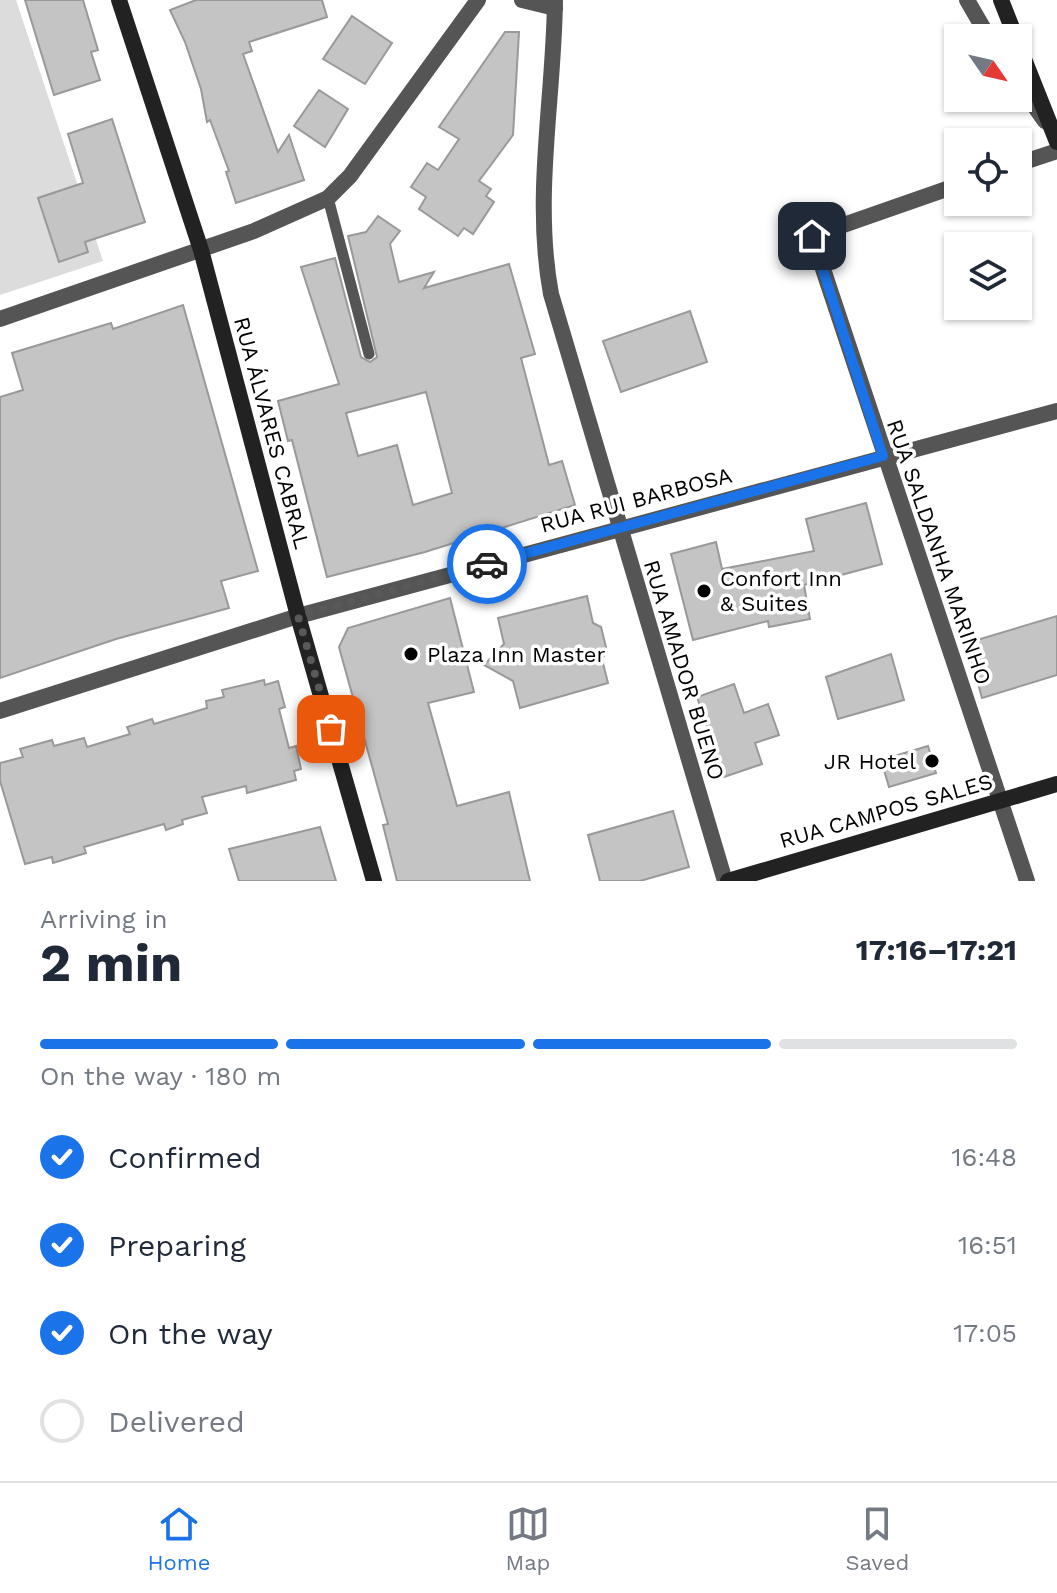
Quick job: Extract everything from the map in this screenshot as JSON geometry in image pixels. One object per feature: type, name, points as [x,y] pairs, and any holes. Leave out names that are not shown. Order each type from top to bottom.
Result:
[{"type":"main road","name":"RUA ÁLVARES CABRAL","points":[[119,0],[201,250],[298,616],[374,881]]},
{"type":"main road","points":[[1001,0],[1010,24]]},
{"type":"main road","points":[[1032,80],[1054,136]]},
{"type":"main road","name":"RUA CAMPOS SALES","points":[[726,881],[1057,784]]},
{"type":"street","points":[[0,319],[201,250],[328,198],[365,155],[478,0]]},
{"type":"street","points":[[522,0],[555,4]]},
{"type":"street","points":[[967,0],[981,24]]},
{"type":"street","name":"RUA AMADOR BUENO","points":[[555,4],[544,178],[544,256],[551,294],[618,528],[726,881]]},
{"type":"street","points":[[1032,104],[1054,136]]},
{"type":"street","points":[[1032,159],[1057,151]]},
{"type":"street","name":"RUA SALDANHA MARINHO","points":[[944,190],[812,236],[1027,881]]},
{"type":"street","name":"RUA RUI BARBOSA","points":[[0,711],[298,616],[1057,411]]},
{"type":"lane","points":[[328,198],[369,354]]},
{"type":"shaded area","points":[[0,0],[16,0],[103,261],[0,295]]},
{"type":"building","points":[[25,0],[83,0],[98,50],[91,52],[100,80],[54,95]]},
{"type":"building","points":[[196,0],[322,0],[327,17],[249,42],[252,51],[243,54],[278,152],[289,135],[304,180],[236,203],[226,172],[229,171],[210,120],[207,122],[201,89],[185,42],[170,10]]},
{"type":"building","points":[[352,16],[392,43],[365,84],[323,59]]},
{"type":"building","points":[[505,32],[519,32],[513,135],[479,181],[491,189],[486,196],[494,202],[473,234],[464,228],[458,236],[419,209],[426,197],[411,187],[427,163],[438,170],[459,139],[439,127]]},
{"type":"building","points":[[319,90],[348,109],[325,147],[294,126]]},
{"type":"building","points":[[112,119],[145,222],[85,242],[88,252],[59,262],[38,198],[83,183],[68,134]]},
{"type":"building","points":[[378,216],[400,231],[390,244],[399,282],[434,272],[424,288],[509,264],[535,354],[521,358],[549,465],[562,461],[575,505],[425,552],[327,577],[292,440],[288,441],[278,401],[339,384],[301,267],[335,258],[361,357],[370,362],[377,357],[348,236],[366,232]],"holes":[[[426,392],[452,493],[413,505],[397,445],[358,456],[346,413]]]},
{"type":"building","points":[[183,305],[258,571],[221,581],[229,608],[116,639],[0,678],[0,397],[23,390],[12,353],[111,323],[113,329]]},
{"type":"building","points":[[690,311],[707,362],[621,392],[603,341]]},
{"type":"building","points":[[866,503],[882,564],[804,585],[810,619],[769,627],[768,621],[693,640],[671,554],[716,542],[722,569],[814,551],[806,519]]},
{"type":"building","points":[[587,596],[593,623],[601,627],[607,651],[602,659],[608,683],[520,708],[513,681],[484,665],[504,644],[498,618]]},
{"type":"building","points":[[450,598],[474,692],[428,703],[457,806],[509,792],[530,881],[397,881],[383,825],[388,824],[339,647],[348,628]]},
{"type":"building","points":[[1057,616],[1057,675],[982,698],[967,643]]},
{"type":"building","points":[[891,654],[904,700],[838,719],[826,677]]},
{"type":"building","points":[[264,680],[265,685],[278,681],[285,707],[279,709],[289,748],[296,746],[301,769],[294,771],[296,780],[247,793],[246,786],[202,797],[207,813],[182,820],[183,824],[166,830],[164,824],[84,847],[86,853],[53,863],[52,857],[25,864],[0,781],[0,763],[23,757],[20,749],[52,740],[54,746],[84,738],[87,747],[130,734],[127,727],[152,719],[154,724],[207,708],[206,701],[224,697],[222,690]]},
{"type":"building","points":[[734,684],[744,713],[768,704],[779,735],[755,743],[762,764],[724,777],[697,697]]},
{"type":"building","points":[[928,746],[936,773],[889,787],[881,760]]},
{"type":"building","points":[[673,811],[689,867],[640,881],[600,881],[588,835]]},
{"type":"building","points":[[320,827],[336,881],[239,881],[229,849]]},
{"type":"way so far","points":[[331,729],[298,616],[487,564]]},
{"type":"place","name":"Confort Inn & Suites","points":[[704,591]]},
{"type":"place","name":"Plaza Inn Master","points":[[411,654]]},
{"type":"place","name":"JR Hotel","points":[[932,761]]},
{"type":"route","points":[[487,564],[883,456],[812,236]]}]
